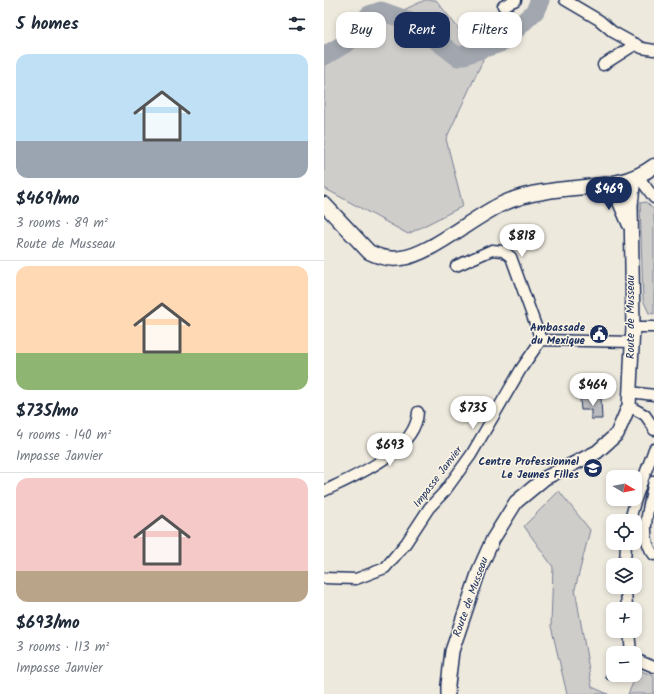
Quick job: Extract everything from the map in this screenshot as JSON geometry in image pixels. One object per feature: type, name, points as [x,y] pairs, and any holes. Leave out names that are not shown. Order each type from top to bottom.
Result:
[{"type":"main road","points":[[324,204],[369,252],[379,257],[403,258],[434,245],[484,212],[503,203],[543,192],[613,183],[636,176],[654,166]]},
{"type":"street","points":[[503,6],[516,0]]},
{"type":"street","points":[[565,0],[599,20],[613,32],[642,48],[654,50]]},
{"type":"street","points":[[603,65],[636,44]]},
{"type":"street","points":[[636,176],[654,198]]},
{"type":"street","name":"Route de Musseau","points":[[448,694],[452,651],[480,568],[493,539],[516,502],[545,478],[597,452],[617,434],[629,406],[632,342],[631,205],[636,176]]},
{"type":"street","name":"Route de Musseau","points":[[613,183],[631,229]]},
{"type":"street","points":[[456,266],[492,250],[503,251],[510,257],[541,340],[632,342]]},
{"type":"street","points":[[632,327],[654,327]]},
{"type":"street","name":"Impasse Janvier","points":[[324,578],[356,579],[384,568],[406,543],[429,508],[445,491],[471,455],[521,369],[541,340]]},
{"type":"street","points":[[630,392],[654,395]]},
{"type":"street","points":[[629,406],[645,415],[654,430]]},
{"type":"street","points":[[324,491],[366,472],[406,442],[418,418],[418,412]]},
{"type":"street","points":[[631,514],[654,449]]},
{"type":"street","points":[[654,481],[645,532],[647,544],[654,555]]},
{"type":"street","points":[[642,662],[654,667]]},
{"type":"shaded area","points":[[425,0],[436,0],[445,12],[399,12]]},
{"type":"shaded area","points":[[394,14],[394,48],[450,48],[450,18],[458,28],[458,48],[474,48],[483,60],[446,139],[463,206],[408,234],[324,188],[324,47],[336,41],[336,48],[386,48],[386,18]]},
{"type":"shaded area","points":[[646,202],[654,210],[654,314],[649,313],[643,300],[640,203]]},
{"type":"shaded area","points":[[559,491],[590,530],[575,589],[592,687],[608,694],[567,694],[551,626],[553,567],[524,526]]},
{"type":"shaded area","points":[[642,671],[654,676],[654,694],[628,694],[634,682],[642,682]]},
{"type":"building","points":[[601,398],[602,419],[591,419],[591,410],[581,410],[580,399]]},
{"type":"waterway","points":[[324,56],[348,42],[369,15],[381,11],[412,22],[458,57],[503,42],[535,11],[540,0]]},
{"type":"place","name":"Ambassade du Mexique","points":[[599,334]]},
{"type":"place","name":"Centre Professionnel Le Jeunes Filles","points":[[593,468]]}]
